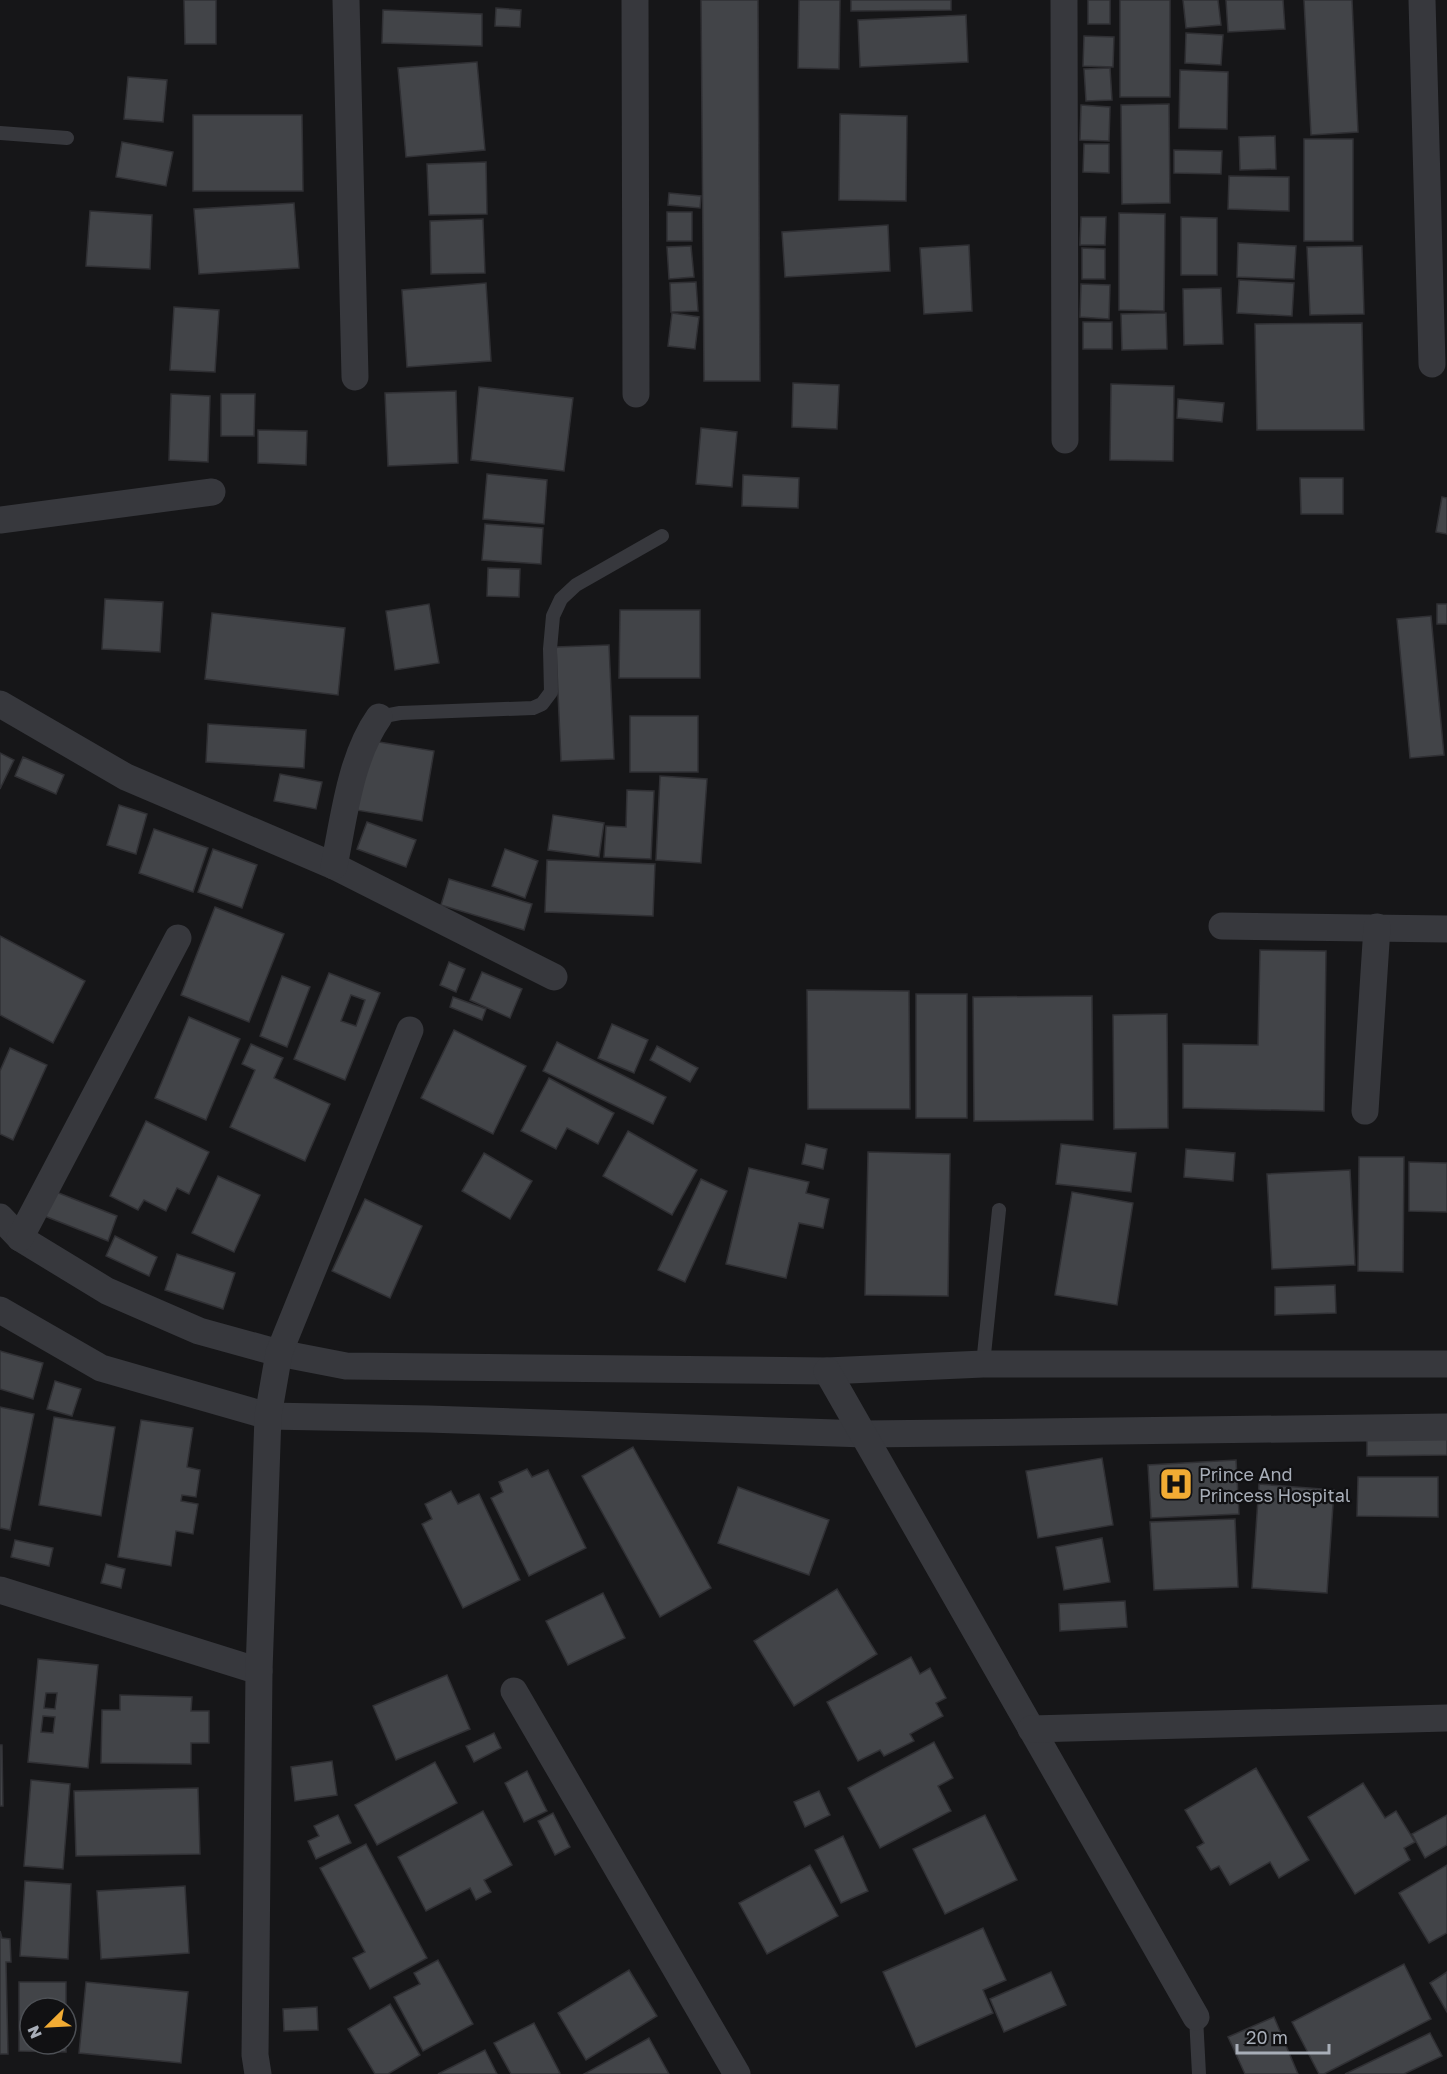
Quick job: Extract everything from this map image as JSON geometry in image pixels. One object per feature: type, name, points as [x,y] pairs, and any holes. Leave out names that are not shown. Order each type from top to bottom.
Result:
[{"type":"street","points":[[346,0],[355,377]]},
{"type":"street","points":[[635,0],[636,394]]},
{"type":"street","points":[[1064,0],[1065,440]]},
{"type":"street","points":[[1422,0],[1432,364]]},
{"type":"street","points":[[0,520],[212,492]]},
{"type":"street","points":[[0,704],[126,777],[334,867],[554,977]]},
{"type":"street","points":[[334,867],[357,762],[367,734],[378,717]]},
{"type":"street","points":[[1222,926],[1447,929]]},
{"type":"street","points":[[1365,1111],[1377,927]]},
{"type":"street","points":[[20,1238],[178,938]]},
{"type":"street","points":[[258,2074],[255,2055],[259,1671],[268,1416],[279,1353],[410,1030]]},
{"type":"street","points":[[0,1217],[20,1238],[107,1291],[199,1331],[279,1353],[346,1366],[827,1371],[983,1364],[1447,1364]]},
{"type":"street","points":[[0,1310],[101,1368],[268,1416],[428,1419],[865,1434],[1447,1426]]},
{"type":"street","points":[[827,1371],[1196,2017]]},
{"type":"street","points":[[0,1590],[259,1671]]},
{"type":"street","points":[[514,1691],[737,2074]]},
{"type":"street","points":[[1031,1729],[1447,1718]]},
{"type":"lane","points":[[0,133],[67,138]]},
{"type":"lane","points":[[378,717],[400,712],[533,708],[542,704],[551,692],[550,649],[553,616],[561,598],[576,585],[662,536]]},
{"type":"lane","points":[[983,1364],[999,1210]]},
{"type":"lane","points":[[1196,2017],[1199,2074]]},
{"type":"building","points":[[184,0],[216,0],[216,44],[185,44]]},
{"type":"building","points":[[701,0],[758,0],[760,381],[704,381]]},
{"type":"building","points":[[799,0],[840,0],[839,69],[798,68]]},
{"type":"building","points":[[851,0],[951,0],[951,10],[851,11]]},
{"type":"building","points":[[1088,0],[1110,0],[1110,24],[1088,24]]},
{"type":"building","points":[[1120,0],[1170,0],[1170,97],[1120,97]]},
{"type":"building","points":[[1183,0],[1218,0],[1221,25],[1186,28]]},
{"type":"building","points":[[1226,0],[1283,0],[1285,29],[1228,32]]},
{"type":"building","points":[[1304,0],[1352,0],[1358,132],[1311,135]]},
{"type":"building","points":[[496,8],[521,10],[520,27],[495,26]]},
{"type":"building","points":[[383,10],[482,14],[482,46],[382,43]]},
{"type":"building","points":[[966,15],[968,62],[860,67],[858,20]]},
{"type":"building","points":[[1186,33],[1223,35],[1221,65],[1185,63]]},
{"type":"building","points":[[1084,36],[1114,37],[1113,67],[1083,66]]},
{"type":"building","points":[[477,62],[485,150],[406,157],[398,68]]},
{"type":"building","points":[[1110,68],[1112,100],[1086,101],[1084,69]]},
{"type":"building","points":[[1180,70],[1228,72],[1227,129],[1179,128]]},
{"type":"building","points":[[128,77],[167,80],[163,122],[124,119]]},
{"type":"building","points":[[1169,104],[1170,203],[1122,204],[1121,105]]},
{"type":"building","points":[[1081,105],[1110,107],[1109,141],[1080,140]]},
{"type":"building","points":[[840,114],[907,116],[906,201],[839,200]]},
{"type":"building","points":[[193,115],[302,115],[303,191],[193,191]]},
{"type":"building","points":[[1275,136],[1276,169],[1240,170],[1239,137]]},
{"type":"building","points":[[1304,139],[1353,139],[1353,241],[1304,241]]},
{"type":"building","points":[[122,142],[173,152],[166,186],[116,177]]},
{"type":"building","points":[[1084,144],[1109,144],[1109,173],[1083,172]]},
{"type":"building","points":[[1174,150],[1222,151],[1221,174],[1174,173]]},
{"type":"building","points":[[486,162],[487,214],[429,215],[427,164]]},
{"type":"building","points":[[1229,176],[1289,177],[1289,211],[1228,209]]},
{"type":"building","points":[[669,193],[701,196],[700,208],[668,205]]},
{"type":"building","points":[[294,203],[299,268],[199,274],[194,209]]},
{"type":"building","points":[[90,211],[152,215],[150,269],[86,266]]},
{"type":"building","points":[[667,212],[692,212],[692,241],[667,241]]},
{"type":"building","points":[[1119,213],[1165,214],[1164,311],[1119,310]]},
{"type":"building","points":[[1081,217],[1106,217],[1105,245],[1080,245]]},
{"type":"building","points":[[1181,217],[1217,218],[1217,275],[1181,275]]},
{"type":"building","points":[[483,219],[485,273],[431,274],[430,221]]},
{"type":"building","points":[[888,225],[890,271],[785,277],[782,232]]},
{"type":"building","points":[[1238,243],[1296,246],[1294,279],[1237,277]]},
{"type":"building","points":[[969,245],[972,311],[924,314],[920,248]]},
{"type":"building","points":[[691,246],[694,277],[669,279],[667,247]]},
{"type":"building","points":[[1362,246],[1364,314],[1310,315],[1307,247]]},
{"type":"building","points":[[1082,248],[1105,249],[1105,279],[1082,279]]},
{"type":"building","points":[[1239,280],[1294,283],[1292,316],[1237,313]]},
{"type":"building","points":[[696,282],[698,311],[671,312],[670,283]]},
{"type":"building","points":[[486,283],[491,361],[407,367],[402,290]]},
{"type":"building","points":[[1081,284],[1110,285],[1109,319],[1080,317]]},
{"type":"building","points":[[1221,288],[1223,344],[1184,345],[1183,289]]},
{"type":"building","points":[[174,307],[219,310],[215,372],[170,370]]},
{"type":"building","points":[[672,313],[699,317],[695,349],[668,346]]},
{"type":"building","points":[[1166,313],[1167,349],[1122,350],[1121,314]]},
{"type":"building","points":[[1083,322],[1112,322],[1112,349],[1083,349]]},
{"type":"building","points":[[1362,323],[1364,430],[1257,430],[1255,324]]},
{"type":"building","points":[[793,383],[839,385],[837,429],[792,427]]},
{"type":"building","points":[[1111,384],[1174,386],[1173,461],[1110,460]]},
{"type":"building","points":[[479,387],[573,398],[564,471],[471,460]]},
{"type":"building","points":[[456,391],[458,463],[388,466],[385,393]]},
{"type":"building","points":[[171,394],[210,396],[208,462],[169,460]]},
{"type":"building","points":[[221,394],[255,394],[254,436],[221,436]]},
{"type":"building","points":[[1178,399],[1224,403],[1222,422],[1177,418]]},
{"type":"building","points":[[701,428],[737,432],[732,487],[696,484]]},
{"type":"building","points":[[258,430],[307,431],[306,465],[258,463]]},
{"type":"building","points":[[487,474],[547,480],[544,524],[483,519]]},
{"type":"building","points":[[743,475],[799,478],[798,508],[742,506]]},
{"type":"building","points":[[1300,478],[1343,478],[1343,514],[1301,514]]},
{"type":"building","points":[[1442,497],[1447,498],[1447,534],[1436,532]]},
{"type":"building","points":[[485,524],[543,528],[541,564],[482,560]]},
{"type":"building","points":[[488,568],[520,569],[519,597],[487,596]]},
{"type":"building","points":[[105,599],[163,602],[160,652],[102,649]]},
{"type":"building","points":[[429,604],[439,663],[395,670],[386,611]]},
{"type":"building","points":[[1437,604],[1447,604],[1447,624],[1437,624]]},
{"type":"building","points":[[620,610],[700,610],[700,678],[619,678]]},
{"type":"building","points":[[212,613],[345,628],[338,695],[205,679]]},
{"type":"building","points":[[1431,616],[1444,755],[1410,758],[1397,619]]},
{"type":"building","points":[[609,645],[614,759],[561,761],[556,647]]},
{"type":"building","points":[[630,716],[698,716],[698,772],[630,772]]},
{"type":"building","points":[[208,724],[306,730],[304,768],[206,762]]},
{"type":"building","points":[[367,740],[434,751],[422,821],[356,810]]},
{"type":"building","points":[[0,753],[14,760],[0,789]]},
{"type":"building","points":[[23,757],[64,775],[56,794],[15,776]]},
{"type":"building","points":[[280,774],[322,782],[316,809],[274,801]]},
{"type":"building","points":[[660,776],[707,779],[701,863],[656,860]]},
{"type":"building","points":[[627,790],[654,791],[651,859],[604,857],[606,826],[626,827]]},
{"type":"building","points":[[119,805],[147,814],[136,854],[107,845]]},
{"type":"building","points":[[553,815],[604,823],[599,857],[548,850]]},
{"type":"building","points":[[367,822],[416,840],[406,867],[357,849]]},
{"type":"building","points":[[154,829],[208,848],[193,892],[139,873]]},
{"type":"building","points":[[213,849],[257,865],[242,908],[198,892]]},
{"type":"building","points":[[505,849],[538,861],[525,898],[492,886]]},
{"type":"building","points":[[547,860],[655,864],[653,916],[545,912]]},
{"type":"building","points":[[449,879],[532,904],[524,930],[441,905]]},
{"type":"building","points":[[215,907],[284,934],[249,1022],[181,995]]},
{"type":"building","points":[[0,936],[85,981],[53,1043],[0,1015]]},
{"type":"building","points":[[1260,950],[1326,951],[1324,1111],[1183,1108],[1183,1044],[1258,1045]]},
{"type":"building","points":[[449,962],[465,969],[456,992],[440,985]]},
{"type":"building","points":[[482,972],[522,989],[510,1018],[470,1000]]},
{"type":"building","points":[[329,973],[380,993],[345,1080],[294,1059]],"holes":[[[351,995],[365,1000],[356,1026],[341,1021]]]},
{"type":"building","points":[[282,976],[310,987],[287,1047],[260,1036]]},
{"type":"building","points":[[807,990],[909,991],[910,1109],[808,1109]]},
{"type":"building","points":[[916,994],[967,994],[967,1118],[916,1118]]},
{"type":"building","points":[[1092,996],[1093,1120],[974,1121],[973,997]]},
{"type":"building","points":[[453,997],[486,1009],[482,1020],[450,1007]]},
{"type":"building","points":[[1167,1014],[1168,1128],[1114,1129],[1113,1015]]},
{"type":"building","points":[[189,1017],[240,1039],[206,1120],[155,1098]]},
{"type":"building","points":[[612,1024],[648,1040],[634,1073],[598,1058]]},
{"type":"building","points":[[454,1030],[526,1066],[493,1134],[421,1098]]},
{"type":"building","points":[[557,1042],[666,1097],[653,1124],[543,1071]]},
{"type":"building","points":[[251,1044],[283,1058],[274,1078],[330,1104],[305,1161],[230,1127],[255,1070],[242,1064]]},
{"type":"building","points":[[657,1046],[698,1068],[690,1082],[650,1060]]},
{"type":"building","points":[[10,1048],[47,1065],[13,1140],[0,1134],[0,1071]]},
{"type":"building","points":[[549,1078],[614,1113],[598,1144],[567,1128],[556,1149],[521,1131]]},
{"type":"building","points":[[146,1121],[209,1152],[189,1194],[177,1188],[166,1211],[144,1200],[138,1210],[110,1196]]},
{"type":"building","points":[[628,1131],[697,1170],[672,1215],[603,1176]]},
{"type":"building","points":[[806,1144],[827,1149],[823,1169],[802,1164]]},
{"type":"building","points":[[1061,1144],[1136,1153],[1131,1192],[1056,1184]]},
{"type":"building","points":[[1186,1149],[1235,1153],[1233,1181],[1184,1177]]},
{"type":"building","points":[[868,1152],[950,1154],[948,1296],[865,1295]]},
{"type":"building","points":[[484,1153],[532,1181],[510,1219],[462,1191]]},
{"type":"building","points":[[1359,1157],[1404,1157],[1403,1272],[1358,1271]]},
{"type":"building","points":[[1409,1162],[1447,1163],[1447,1212],[1409,1211]]},
{"type":"building","points":[[749,1168],[809,1182],[806,1193],[829,1199],[823,1228],[799,1223],[786,1278],[726,1264]]},
{"type":"building","points":[[1350,1170],[1355,1265],[1272,1269],[1267,1174]]},
{"type":"building","points":[[218,1176],[260,1195],[234,1252],[192,1233]]},
{"type":"building","points":[[701,1179],[727,1191],[685,1282],[658,1270]]},
{"type":"building","points":[[51,1190],[117,1216],[108,1241],[42,1215]]},
{"type":"building","points":[[1072,1192],[1133,1203],[1117,1305],[1055,1295]]},
{"type":"building","points":[[365,1199],[422,1226],[390,1298],[332,1271]]},
{"type":"building","points":[[115,1236],[157,1257],[149,1276],[106,1256]]},
{"type":"building","points":[[177,1254],[235,1273],[223,1309],[165,1290]]},
{"type":"building","points":[[1335,1285],[1336,1313],[1275,1315],[1275,1287]]},
{"type":"building","points":[[0,1351],[43,1363],[33,1399],[0,1389]]},
{"type":"building","points":[[55,1381],[81,1389],[72,1416],[47,1409]]},
{"type":"building","points":[[0,1407],[34,1414],[10,1530],[0,1528]]},
{"type":"building","points":[[54,1417],[115,1427],[101,1516],[39,1505]]},
{"type":"building","points":[[141,1420],[193,1428],[187,1467],[200,1470],[196,1497],[182,1495],[181,1501],[198,1504],[193,1534],[176,1531],[171,1566],[118,1557]]},
{"type":"building","points":[[1447,1436],[1447,1455],[1367,1456],[1367,1437]]},
{"type":"building","points":[[633,1447],[711,1588],[660,1617],[582,1476]]},
{"type":"building","points":[[1102,1458],[1113,1525],[1038,1538],[1026,1471]]},
{"type":"building","points":[[1236,1460],[1239,1514],[1151,1518],[1148,1465]]},
{"type":"building","points":[[527,1469],[532,1477],[548,1470],[586,1548],[529,1576],[491,1498],[503,1492],[499,1482]]},
{"type":"building","points":[[1358,1477],[1438,1477],[1438,1517],[1357,1516]]},
{"type":"building","points":[[1259,1484],[1334,1490],[1327,1593],[1252,1588]]},
{"type":"building","points":[[738,1487],[829,1520],[809,1575],[718,1543]]},
{"type":"building","points":[[451,1491],[458,1504],[479,1494],[520,1580],[463,1608],[422,1524],[432,1519],[425,1504]]},
{"type":"building","points":[[1235,1519],[1238,1587],[1154,1590],[1150,1522]]},
{"type":"building","points":[[1102,1538],[1110,1582],[1064,1590],[1056,1547]]},
{"type":"building","points":[[15,1540],[53,1548],[49,1566],[11,1557]]},
{"type":"building","points":[[106,1564],[125,1569],[121,1588],[101,1583]]},
{"type":"building","points":[[837,1589],[877,1654],[794,1706],[754,1641]]},
{"type":"building","points":[[603,1593],[625,1638],[568,1665],[546,1621]]},
{"type":"building","points":[[1125,1601],[1127,1627],[1060,1631],[1059,1604]]},
{"type":"building","points":[[911,1657],[920,1674],[930,1668],[946,1698],[936,1703],[943,1716],[910,1734],[914,1741],[884,1756],[880,1750],[858,1761],[827,1702]]},
{"type":"building","points":[[38,1659],[98,1665],[88,1768],[28,1762]],"holes":[[[46,1693],[57,1693],[55,1709],[44,1708]],[[43,1716],[55,1717],[53,1733],[41,1732]]]},
{"type":"building","points":[[447,1675],[470,1729],[396,1760],[373,1706]]},
{"type":"building","points":[[120,1695],[192,1697],[191,1711],[209,1711],[209,1743],[191,1743],[191,1764],[101,1763],[102,1710],[120,1710]]},
{"type":"building","points":[[494,1733],[501,1748],[474,1762],[466,1746]]},
{"type":"building","points":[[934,1742],[953,1778],[938,1786],[951,1811],[880,1848],[848,1788]]},
{"type":"building","points":[[0,1745],[2,1745],[3,1806],[0,1806]]},
{"type":"building","points":[[332,1761],[337,1795],[295,1801],[291,1767]]},
{"type":"building","points":[[435,1762],[457,1803],[377,1845],[355,1805]]},
{"type":"building","points":[[1256,1768],[1309,1860],[1279,1878],[1270,1862],[1230,1885],[1219,1866],[1211,1870],[1197,1847],[1204,1843],[1185,1810]]},
{"type":"building","points":[[527,1771],[547,1811],[524,1822],[505,1783]]},
{"type":"building","points":[[31,1780],[70,1784],[63,1869],[24,1866]]},
{"type":"building","points":[[1363,1783],[1385,1818],[1396,1811],[1415,1842],[1404,1848],[1410,1860],[1355,1894],[1308,1817]]},
{"type":"building","points":[[198,1788],[200,1854],[76,1856],[74,1791]]},
{"type":"building","points":[[819,1791],[830,1815],[805,1827],[794,1802]]},
{"type":"building","points":[[483,1811],[512,1865],[484,1880],[491,1892],[476,1900],[470,1888],[426,1911],[398,1857]]},
{"type":"building","points":[[553,1813],[570,1847],[555,1855],[538,1821]]},
{"type":"building","points":[[338,1815],[351,1843],[316,1859],[308,1841],[319,1836],[314,1826]]},
{"type":"building","points":[[985,1815],[1017,1880],[945,1914],[913,1849]]},
{"type":"building","points":[[1447,1815],[1447,1845],[1425,1858],[1412,1834]]},
{"type":"building","points":[[843,1836],[868,1891],[841,1903],[815,1850]]},
{"type":"building","points":[[366,1844],[427,1958],[370,1989],[353,1958],[365,1952],[320,1868]]},
{"type":"building","points":[[810,1865],[838,1916],[767,1954],[739,1903]]},
{"type":"building","points":[[1447,1865],[1447,1933],[1429,1943],[1399,1893]]},
{"type":"building","points":[[25,1881],[71,1884],[68,1959],[20,1956]]},
{"type":"building","points":[[185,1886],[189,1953],[101,1959],[97,1891]]},
{"type":"building","points":[[983,1928],[1006,1980],[983,1990],[993,2013],[916,2047],[883,1972]]},
{"type":"building","points":[[0,1931],[2,1938],[10,1939],[11,1962],[6,1962],[8,2054],[0,2054]]},
{"type":"building","points":[[438,1960],[473,2024],[423,2051],[394,1997],[420,1984],[414,1973]]},
{"type":"building","points":[[1404,1964],[1431,2019],[1324,2074],[1319,2074],[1292,2022]]},
{"type":"building","points":[[629,1970],[657,2016],[586,2060],[558,2013]]},
{"type":"building","points":[[1051,1972],[1066,2005],[1004,2032],[990,1999]]},
{"type":"building","points":[[1447,1972],[1447,2012],[1430,1983]]},
{"type":"building","points":[[19,1982],[66,1982],[66,1996],[19,1996]]},
{"type":"building","points":[[86,1982],[188,1992],[181,2063],[79,2053]]},
{"type":"building","points":[[390,2004],[420,2055],[388,2074],[375,2074],[348,2029]]},
{"type":"building","points":[[317,2007],[318,2030],[284,2031],[283,2009]]},
{"type":"building","points":[[1274,2017],[1298,2074],[1245,2074],[1228,2037]]},
{"type":"building","points":[[534,2023],[560,2073],[558,2074],[511,2074],[494,2043]]},
{"type":"building","points":[[1430,2033],[1442,2056],[1404,2074],[1345,2074]]},
{"type":"building","points":[[649,2038],[669,2074],[584,2074]]},
{"type":"building","points":[[485,2050],[497,2074],[438,2074]]},
{"type":"place","name":"Prince And Princess Hospital","points":[[1176,1484]]}]
